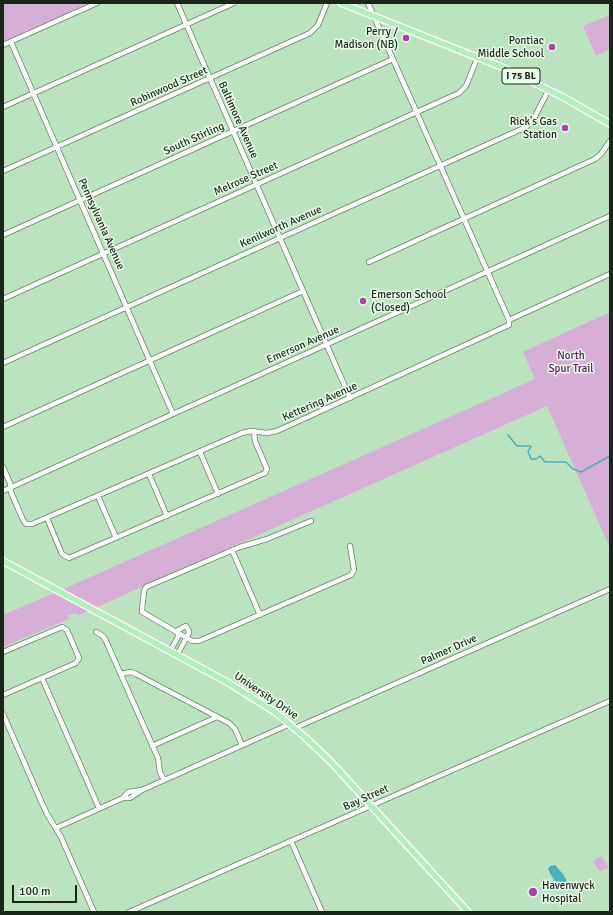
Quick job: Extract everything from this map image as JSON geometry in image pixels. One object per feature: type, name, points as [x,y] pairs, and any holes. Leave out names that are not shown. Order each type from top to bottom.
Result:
[{"type":"main road","name":"I 75 BL","points":[[341,3],[478,56],[549,90],[610,124]]},
{"type":"main road","name":"University Drive","points":[[3,561],[245,692],[292,726],[332,763],[468,912]]},
{"type":"street","points":[[3,46],[97,3]]},
{"type":"street","name":"Baltimore Avenue","points":[[177,3],[350,398]]},
{"type":"street","points":[[3,107],[234,3]]},
{"type":"street","name":"Robinwood Street","points":[[3,171],[312,32],[318,25],[327,3]]},
{"type":"street","points":[[368,3],[509,320]]},
{"type":"street","name":"Pennsylvania Avenue","points":[[11,42],[173,414]]},
{"type":"street","name":"Melrose Street","points":[[3,299],[462,91],[466,86],[478,56]]},
{"type":"street","name":"South Stirling","points":[[3,235],[393,59]]},
{"type":"street","name":"Kenilworth Avenue","points":[[3,363],[529,125],[549,90]]},
{"type":"street","points":[[369,262],[595,159],[602,154],[610,141]]},
{"type":"street","name":"Emerson Avenue","points":[[3,491],[610,216]]},
{"type":"street","name":"Kettering Avenue","points":[[10,488],[23,520],[28,524],[32,524],[242,433],[254,431],[267,433],[275,432],[506,328],[509,324],[509,320],[610,274]]},
{"type":"street","points":[[3,427],[303,291]]},
{"type":"street","points":[[47,518],[62,554],[69,558],[266,472],[266,468],[255,441],[254,431]]},
{"type":"street","points":[[200,452],[218,494]]},
{"type":"street","points":[[3,467],[10,482],[10,488]]},
{"type":"street","points":[[149,474],[167,516]]},
{"type":"street","points":[[98,496],[116,538]]},
{"type":"street","points":[[311,521],[267,539],[247,544],[148,586],[144,590],[143,613],[187,638],[194,641],[199,641],[352,574],[354,570],[350,546]]},
{"type":"street","points":[[232,550],[260,615]]},
{"type":"street","name":"Palmer Drive","points":[[56,828],[123,798],[128,792],[142,790],[242,745],[292,726],[610,590]]},
{"type":"street","points":[[170,651],[178,637],[180,628],[187,626],[190,632],[177,655]]},
{"type":"street","points":[[3,652],[60,627],[67,630],[78,656],[76,663],[3,695]]},
{"type":"street","points":[[96,632],[106,639],[158,759],[160,772],[164,780]]},
{"type":"street","points":[[121,674],[128,672],[134,673],[217,717],[234,728],[242,745]]},
{"type":"street","points":[[42,678],[99,808]]},
{"type":"street","name":"Bay Street","points":[[129,912],[610,701]]},
{"type":"street","points":[[3,714],[41,801],[61,837],[94,912]]},
{"type":"street","points":[[152,746],[217,717]]},
{"type":"street","points":[[291,841],[322,912]]},
{"type":"green space","points":[[3,3],[90,3],[3,42]]},
{"type":"green space","points":[[610,15],[610,49],[596,56],[583,26]]},
{"type":"green space","name":"North Spur Trail","points":[[610,312],[610,548],[547,406],[79,615],[75,613],[67,616],[69,619],[3,647],[3,615],[535,379],[523,352]]},
{"type":"green space","points":[[601,856],[609,867],[600,872],[593,861]]},
{"type":"water","points":[[555,865],[567,881],[565,883],[557,885],[550,873],[548,869],[550,866]]},
{"type":"waterway","points":[[508,435],[517,446],[531,447],[528,451],[531,459],[536,459],[540,456],[545,462],[566,462],[573,469],[581,472],[610,456]]},
{"type":"place","name":"Perry / Madison (NB)","points":[[406,38]]},
{"type":"place","name":"Pontiac Middle School","points":[[552,47]]},
{"type":"place","name":"Rick's Gas Station","points":[[565,128]]},
{"type":"place","name":"Emerson School (Closed)","points":[[363,301]]},
{"type":"place","name":"Havenwyck Hospital","points":[[533,892]]}]
